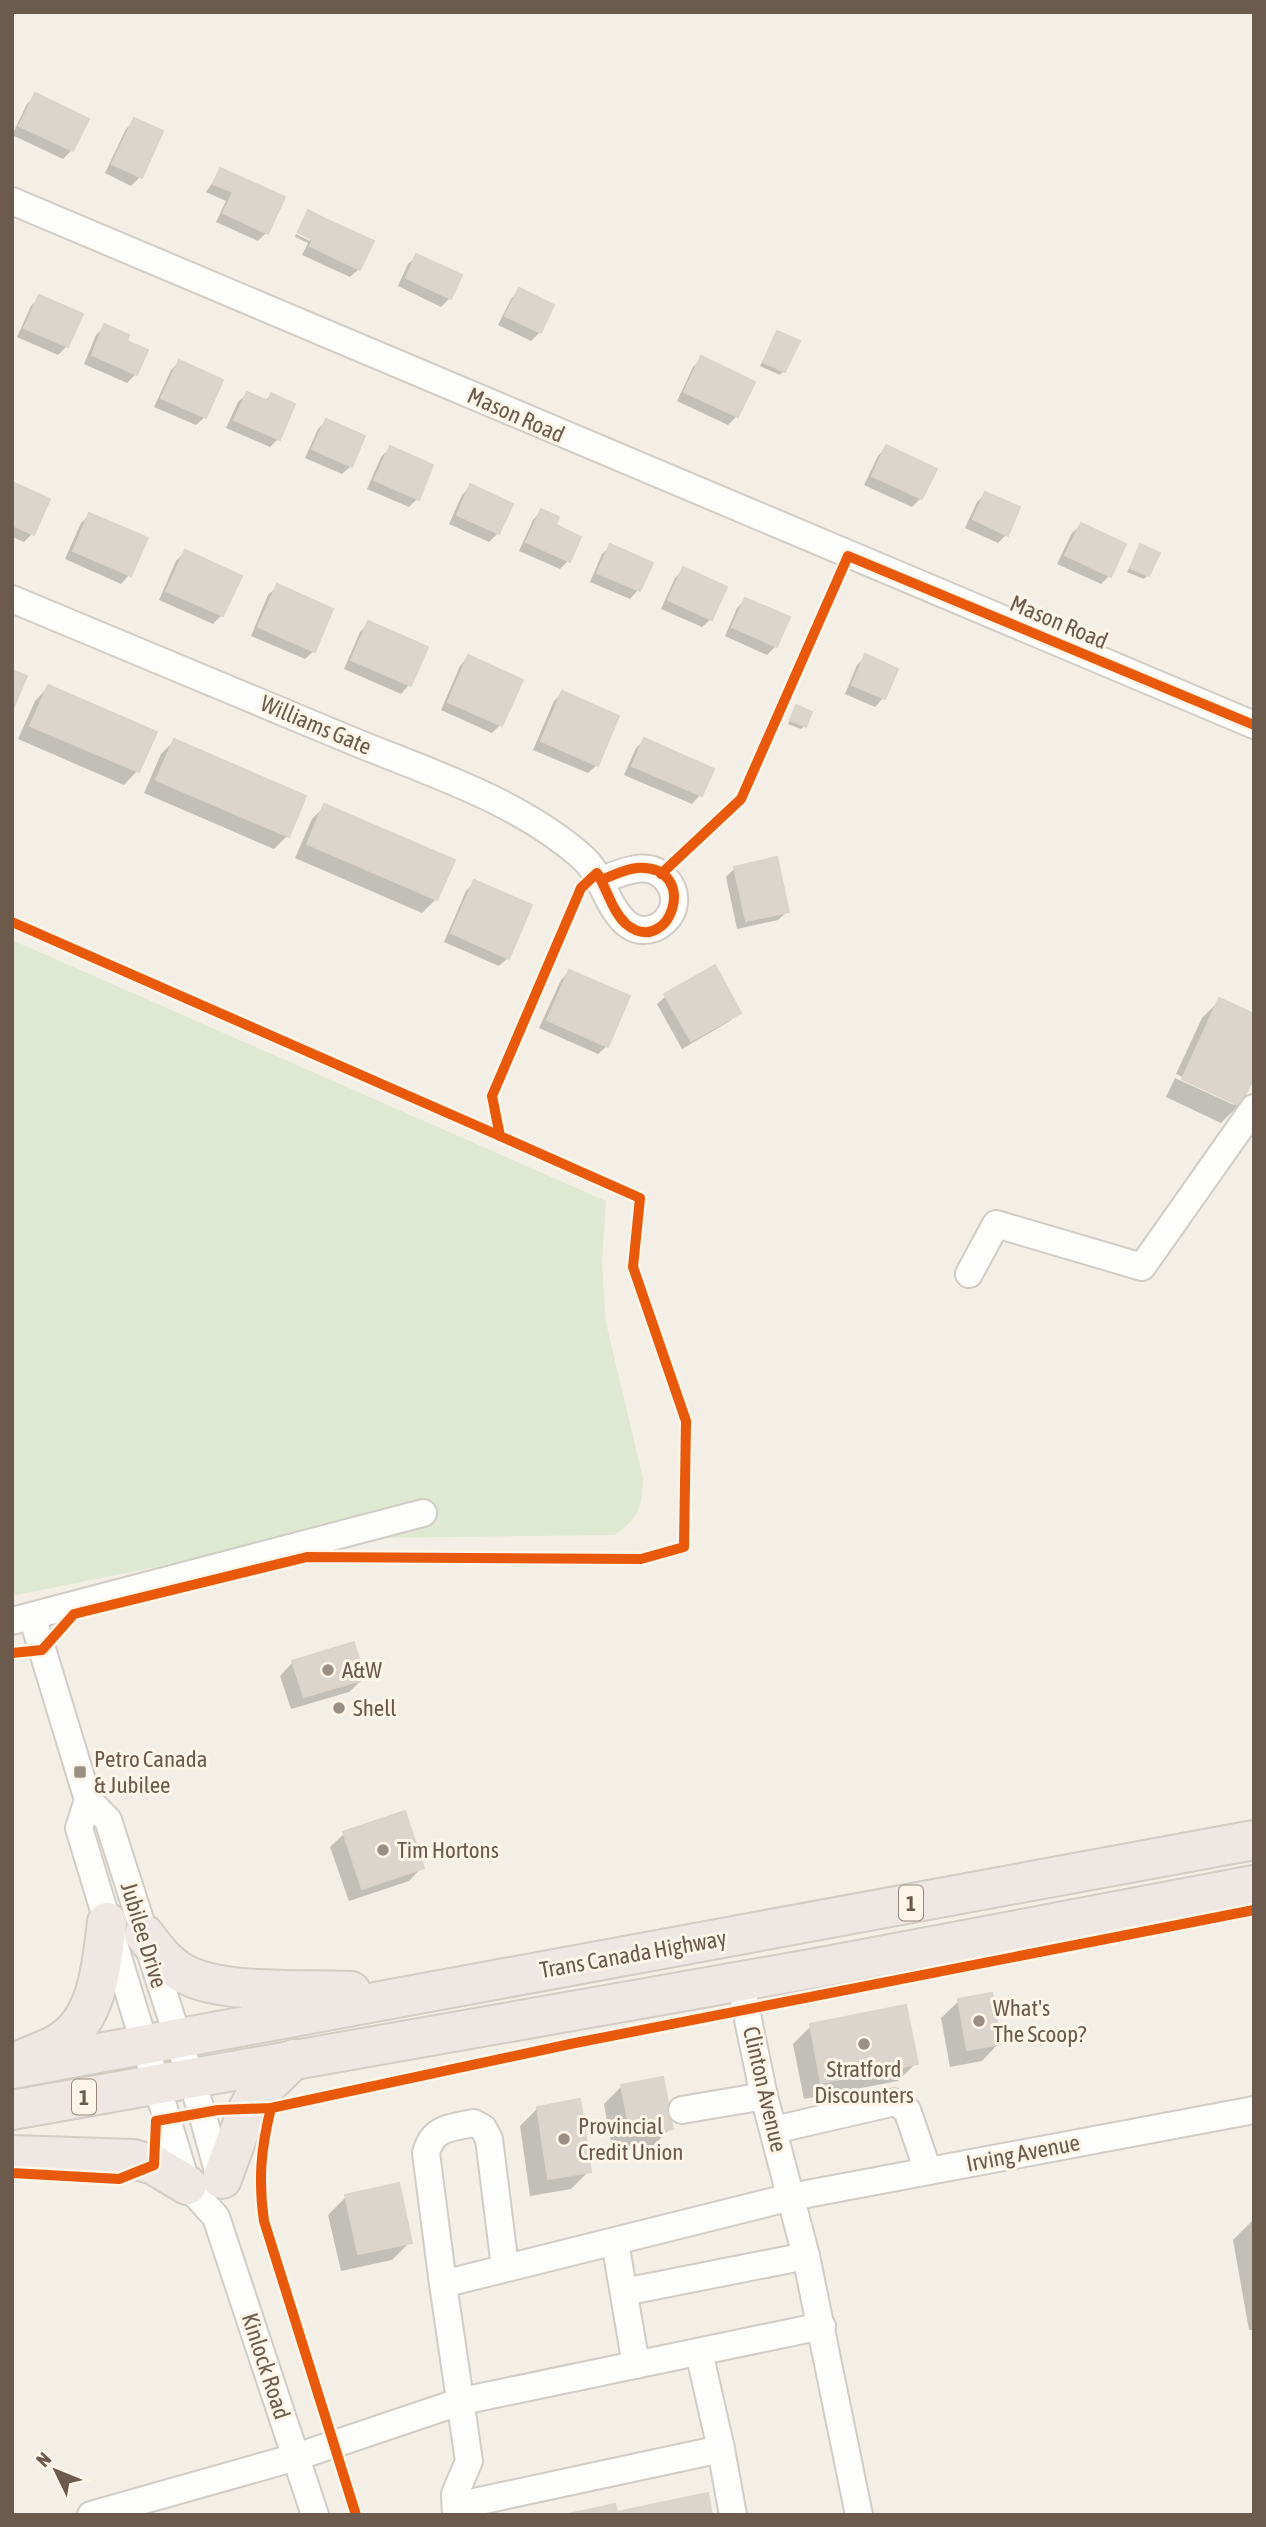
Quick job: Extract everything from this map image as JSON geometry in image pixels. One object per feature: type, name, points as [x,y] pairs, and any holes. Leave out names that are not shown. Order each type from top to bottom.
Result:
[{"type":"highway","name":"Trans Canada Highway","points":[[12,2067],[160,2043],[1254,1840]]},
{"type":"highway","name":"Trans Canada Highway","points":[[12,2110],[740,1981],[1254,1885]]},
{"type":"highway","points":[[12,2067],[63,2041],[83,2017],[98,1989],[107,1922]]},
{"type":"highway","points":[[144,1934],[162,1958],[190,1977],[219,1985],[416,1994]]},
{"type":"highway","points":[[12,2155],[133,2159],[204,2182],[254,2098],[294,2059]]},
{"type":"street","name":"Mason Road","points":[[12,201],[1254,726]]},
{"type":"street","name":"Williams Gate","points":[[12,599],[482,796],[564,842],[583,858],[601,880]]},
{"type":"street","points":[[969,1274],[996,1224],[1142,1268],[1254,1108]]},
{"type":"street","points":[[22,1618],[423,1513]]},
{"type":"street","name":"Jubilee Drive","points":[[22,1618],[88,1800],[108,1820],[144,1934],[160,2043]]},
{"type":"street","name":"Jubilee Drive","points":[[88,1800],[79,1828],[107,1922],[160,2043],[172,2081]]},
{"type":"street","name":"Clinton Avenue","points":[[740,1981],[764,2096],[806,2256],[859,2515]]},
{"type":"street","name":"Kinlock Road","points":[[172,2081],[204,2182]]},
{"type":"street","name":"Kinlock Road","points":[[172,2081],[315,2515]]},
{"type":"street","points":[[682,2110],[764,2096]]},
{"type":"street","points":[[774,2130],[895,2102],[907,2110],[928,2171]]},
{"type":"street","name":"Irving Avenue","points":[[443,2284],[792,2197],[1254,2110]]},
{"type":"street","points":[[505,2267],[489,2139],[483,2128],[474,2123],[439,2130],[430,2139],[426,2153],[469,2461],[455,2494],[456,2511],[721,2449]]},
{"type":"street","points":[[615,2242],[636,2365]]},
{"type":"street","points":[[624,2292],[806,2256]]},
{"type":"street","points":[[92,2515],[296,2457],[462,2400],[821,2326]]},
{"type":"street","points":[[699,2352],[733,2515]]},
{"type":"green space","points":[[12,940],[606,1201],[602,1262],[606,1323],[643,1478],[638,1511],[629,1523],[615,1535],[294,1539],[12,1596]]},
{"type":"building","points":[[35,93],[89,119],[73,151],[19,126]]},
{"type":"building","points":[[134,118],[163,131],[142,178],[112,164]]},
{"type":"building","points":[[220,168],[285,197],[268,234],[223,213],[233,192],[213,184]]},
{"type":"building","points":[[308,210],[323,218],[313,240],[298,232]]},
{"type":"building","points":[[323,218],[374,241],[360,270],[310,246]]},
{"type":"building","points":[[416,254],[462,275],[451,299],[406,278]]},
{"type":"building","points":[[519,288],[554,305],[541,333],[505,316]]},
{"type":"building","points":[[39,295],[83,314],[68,347],[24,328]]},
{"type":"building","points":[[104,324],[129,335],[127,341],[148,350],[137,375],[92,355]]},
{"type":"building","points":[[777,331],[800,341],[785,372],[763,362]]},
{"type":"building","points":[[701,356],[755,382],[738,417],[684,392]]},
{"type":"building","points":[[179,360],[223,380],[206,418],[161,398]]},
{"type":"building","points":[[247,392],[268,401],[271,393],[295,404],[280,440],[234,420]]},
{"type":"building","points":[[326,419],[365,436],[352,467],[312,449]]},
{"type":"building","points":[[886,445],[937,469],[922,499],[872,476]]},
{"type":"building","points":[[390,446],[433,465],[419,500],[374,480]]},
{"type":"building","points":[[12,482],[50,499],[34,535],[12,525]]},
{"type":"building","points":[[470,484],[513,504],[499,534],[457,515]]},
{"type":"building","points":[[985,492],[1020,507],[1008,536],[973,519]]},
{"type":"building","points":[[541,509],[559,517],[556,525],[581,537],[570,562],[526,542]]},
{"type":"building","points":[[89,513],[148,538],[131,576],[73,551]]},
{"type":"building","points":[[1081,523],[1126,544],[1111,577],[1065,555]]},
{"type":"building","points":[[610,544],[653,563],[640,591],[597,573]]},
{"type":"building","points":[[1140,544],[1160,553],[1149,576],[1130,568]]},
{"type":"building","points":[[185,550],[242,576],[223,616],[166,591]]},
{"type":"building","points":[[683,567],[727,587],[712,620],[668,600]]},
{"type":"building","points":[[277,584],[333,609],[315,652],[258,627]]},
{"type":"building","points":[[745,598],[790,617],[777,647],[732,627]]},
{"type":"building","points":[[368,621],[428,647],[411,686],[351,660]]},
{"type":"building","points":[[865,654],[898,669],[885,699],[852,685]]},
{"type":"building","points":[[468,655],[523,680],[502,726],[448,702]]},
{"type":"building","points":[[12,670],[27,676],[12,711]]},
{"type":"building","points":[[48,685],[157,732],[139,772],[30,726]]},
{"type":"building","points":[[562,691],[619,716],[598,766],[541,741]]},
{"type":"building","points":[[796,705],[812,712],[806,727],[790,720]]},
{"type":"building","points":[[644,738],[714,769],[702,796],[632,766]]},
{"type":"building","points":[[174,739],[306,796],[289,837],[156,780]]},
{"type":"building","points":[[324,804],[455,860],[437,900],[307,844]]},
{"type":"building","points":[[777,857],[789,912],[746,921],[734,867]]},
{"type":"building","points":[[474,880],[532,905],[509,959],[451,933]]},
{"type":"building","points":[[715,965],[741,1013],[691,1041],[664,994]]},
{"type":"building","points":[[569,970],[630,996],[608,1047],[547,1020]]},
{"type":"building","points":[[1219,998],[1254,1014],[1254,1077],[1240,1106],[1182,1079]]},
{"type":"building","name":"A&W","points":[[354,1642],[365,1679],[304,1697],[292,1661]]},
{"type":"building","name":"Tim Hortons","points":[[405,1811],[424,1868],[362,1889],[343,1832]]},
{"type":"building","name":"What's The Scoop?","points":[[992,1993],[1001,2044],[967,2050],[958,1999]]},
{"type":"building","name":"Stratford Discounters","points":[[906,2005],[918,2064],[821,2083],[810,2024]]},
{"type":"building","points":[[663,2077],[673,2129],[631,2136],[621,2085]]},
{"type":"building","name":"Provincial Credit Union","points":[[580,2099],[591,2172],[548,2179],[537,2107]]},
{"type":"building","points":[[399,2183],[412,2243],[358,2254],[345,2195]]},
{"type":"building","points":[[708,2493],[712,2515],[564,2515],[615,2504],[617,2512]]},
{"type":"cycle path","points":[[661,874],[741,799],[848,556],[1254,725]]},
{"type":"cycle path","points":[[12,1653],[42,1650],[74,1614],[307,1557],[641,1559],[684,1547],[686,1421],[633,1267],[640,1198],[500,1136],[492,1096],[581,888],[597,873],[613,906],[626,924],[642,932],[655,930],[666,921],[672,908],[674,893],[669,880],[657,871],[637,868],[601,880]]},
{"type":"cycle path","points":[[12,922],[500,1136]]},
{"type":"cycle path","points":[[12,2173],[119,2179],[154,2165],[156,2121],[218,2110],[271,2108],[575,2043],[1254,1910]]},
{"type":"cycle path","points":[[271,2108],[262,2164],[264,2221],[356,2515]]},
{"type":"place","name":"A&W","points":[[328,1670]]},
{"type":"place","name":"Shell","points":[[339,1708]]},
{"type":"place","name":"Petro Canada & Jubilee","points":[[80,1772]]},
{"type":"place","name":"Tim Hortons","points":[[383,1850]]},
{"type":"place","name":"What's The Scoop?","points":[[979,2021]]},
{"type":"place","name":"Stratford Discounters","points":[[864,2044]]},
{"type":"place","name":"Provincial Credit Union","points":[[564,2139]]}]
